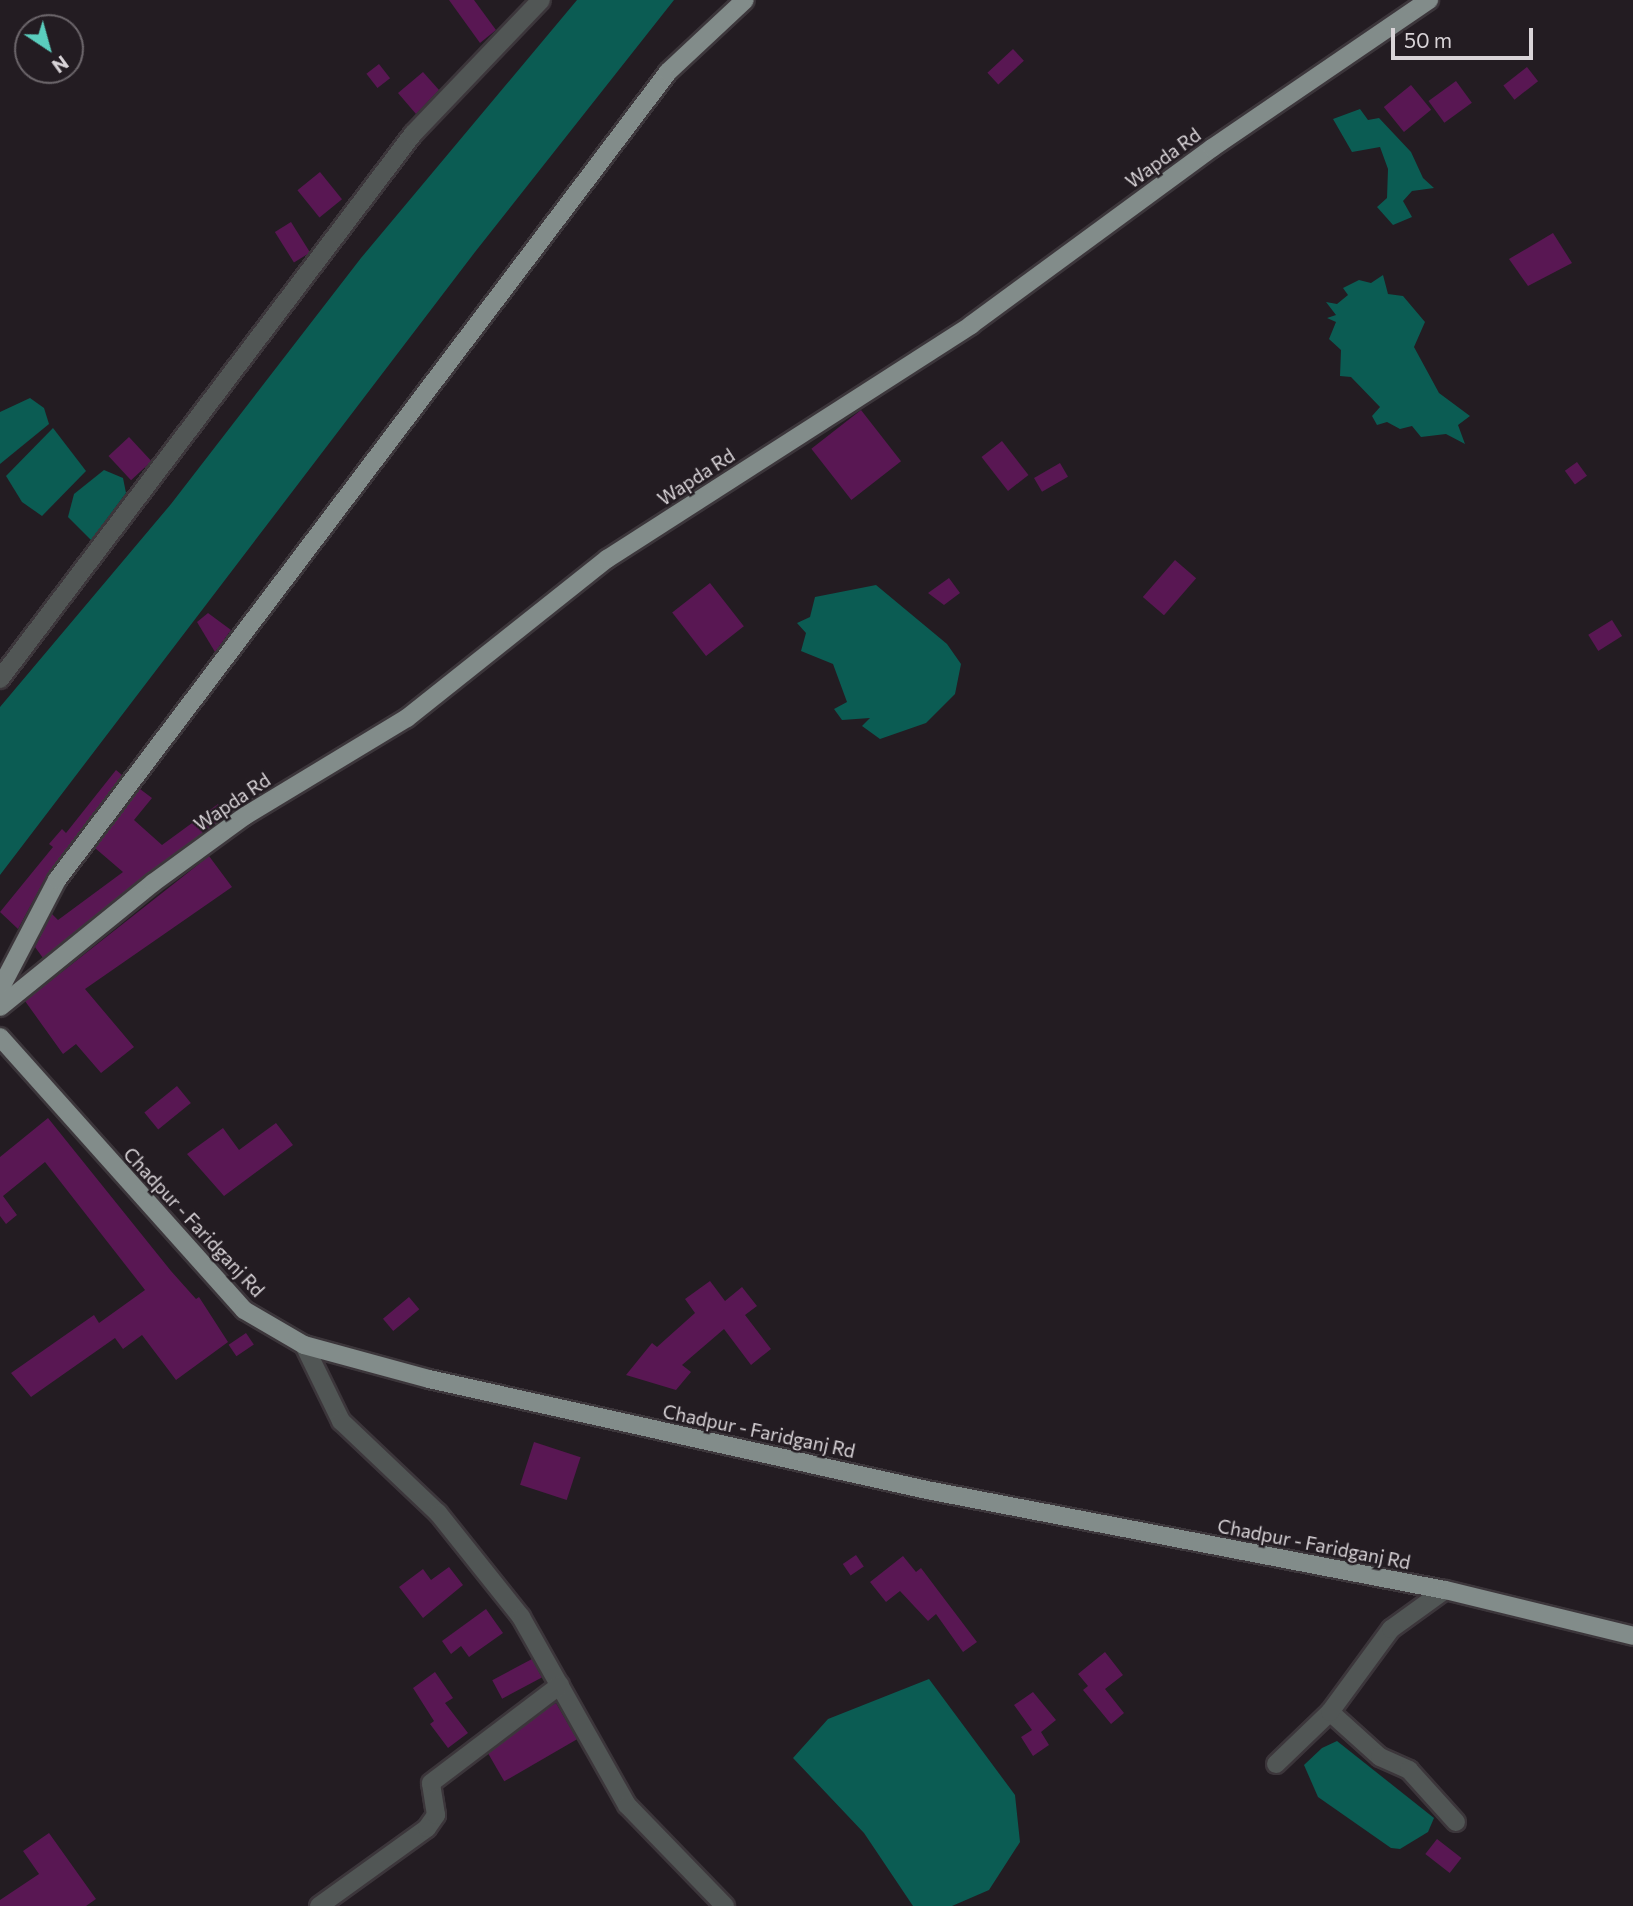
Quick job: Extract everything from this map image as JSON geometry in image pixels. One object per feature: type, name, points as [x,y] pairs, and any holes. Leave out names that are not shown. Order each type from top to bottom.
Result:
[{"type":"main road","points":[[0,989],[57,880],[668,72],[745,0]]},
{"type":"main road","name":"Wapda Rd","points":[[0,1007],[153,883],[245,816],[407,718],[607,559],[971,325],[1212,148],[1429,0]]},
{"type":"main road","name":"Chadpur - Faridganj Rd","points":[[0,1037],[244,1310],[304,1345],[468,1388],[927,1490],[1446,1590],[1633,1636]]},
{"type":"street","points":[[0,679],[413,134],[541,0]]},
{"type":"street","points":[[304,1345],[341,1422],[438,1513],[521,1617],[627,1805],[725,1906]]},
{"type":"street","points":[[1276,1764],[1330,1712],[1391,1629],[1446,1590]]},
{"type":"street","points":[[319,1906],[427,1828],[436,1815],[431,1783],[560,1685]]},
{"type":"street","points":[[1330,1712],[1380,1757],[1409,1770],[1456,1822]]},
{"type":"shaded area","points":[[577,0],[674,0],[475,252],[0,875],[0,707],[171,504],[361,258]]},
{"type":"shaded area","points":[[1360,109],[1368,120],[1379,118],[1411,152],[1423,178],[1434,188],[1412,191],[1403,201],[1412,217],[1393,225],[1377,207],[1387,198],[1388,169],[1380,147],[1352,152],[1333,119]]},
{"type":"shaded area","points":[[1383,275],[1388,294],[1403,296],[1425,322],[1414,347],[1439,393],[1470,416],[1458,425],[1465,444],[1446,434],[1421,437],[1412,426],[1400,429],[1387,422],[1377,425],[1372,416],[1380,407],[1351,377],[1340,376],[1341,350],[1329,339],[1336,322],[1327,318],[1336,315],[1326,302],[1337,304],[1348,295],[1343,288],[1359,280],[1371,283]]},
{"type":"shaded area","points":[[30,398],[44,408],[49,424],[0,464],[0,412]]},
{"type":"shaded area","points":[[53,428],[86,471],[42,516],[22,502],[6,476]]},
{"type":"shaded area","points":[[104,470],[123,478],[126,493],[91,540],[68,517],[74,494]]},
{"type":"shaded area","points":[[876,585],[947,644],[961,664],[955,694],[926,723],[880,739],[862,726],[870,718],[842,720],[834,709],[847,702],[833,664],[801,651],[806,633],[797,623],[810,617],[815,597]]},
{"type":"shaded area","points":[[929,1679],[1015,1795],[1020,1842],[989,1890],[952,1906],[913,1906],[864,1833],[793,1758],[828,1719]]},
{"type":"shaded area","points":[[1337,1741],[1434,1818],[1428,1832],[1400,1849],[1391,1848],[1318,1797],[1304,1765],[1322,1748]]},
{"type":"building","points":[[449,0],[474,0],[496,30],[480,43]]},
{"type":"building","points":[[1013,49],[1024,61],[998,85],[987,73]]},
{"type":"building","points":[[379,64],[390,78],[377,88],[366,74]]},
{"type":"building","points":[[1527,67],[1538,81],[1514,100],[1503,85]]},
{"type":"building","points":[[423,72],[439,90],[416,114],[398,93]]},
{"type":"building","points":[[1456,81],[1472,103],[1444,123],[1428,101]]},
{"type":"building","points":[[1411,85],[1431,110],[1404,132],[1384,107]]},
{"type":"building","points":[[320,172],[342,199],[319,217],[297,190]]},
{"type":"building","points":[[291,222],[310,253],[294,263],[275,232]]},
{"type":"building","points":[[1553,233],[1572,263],[1528,286],[1509,259]]},
{"type":"building","points":[[861,410],[901,461],[851,500],[811,449]]},
{"type":"building","points":[[129,437],[152,461],[131,480],[109,456]]},
{"type":"building","points":[[1002,441],[1028,475],[1008,491],[982,457]]},
{"type":"building","points":[[1577,462],[1587,476],[1575,485],[1565,471]]},
{"type":"building","points":[[1060,463],[1068,477],[1042,492],[1034,478]]},
{"type":"building","points":[[1175,560],[1196,578],[1164,615],[1143,597]]},
{"type":"building","points":[[949,578],[960,593],[944,605],[928,593]]},
{"type":"building","points":[[710,583],[744,626],[706,656],[672,613]]},
{"type":"building","points":[[208,613],[231,630],[215,652],[197,622]]},
{"type":"building","points":[[1612,620],[1622,636],[1598,651],[1588,635]]},
{"type":"building","points":[[116,770],[122,775],[48,873],[18,929],[0,912],[53,847],[49,844],[62,829],[66,833]]},
{"type":"building","points":[[140,789],[152,798],[134,820],[162,845],[218,804],[226,816],[43,958],[35,947],[52,914],[58,920],[123,872],[95,848]]},
{"type":"building","points":[[209,856],[232,887],[85,989],[134,1047],[101,1073],[76,1044],[63,1054],[25,1001]]},
{"type":"building","points":[[177,1086],[191,1103],[158,1130],[144,1112]]},
{"type":"building","points":[[48,1118],[171,1271],[196,1299],[199,1297],[228,1342],[176,1380],[142,1335],[123,1349],[115,1338],[31,1397],[11,1373],[94,1315],[99,1323],[145,1290],[45,1162],[3,1196],[17,1215],[6,1224],[0,1216],[0,1157]]},
{"type":"building","points":[[276,1123],[293,1145],[224,1196],[187,1154],[223,1128],[239,1150]]},
{"type":"building","points":[[710,1281],[725,1301],[742,1287],[757,1306],[745,1315],[771,1349],[751,1365],[724,1329],[682,1365],[691,1372],[676,1390],[626,1375],[652,1343],[657,1347],[695,1313],[685,1299]]},
{"type":"building","points":[[409,1297],[419,1309],[393,1331],[383,1319]]},
{"type":"building","points":[[246,1333],[254,1345],[236,1356],[229,1345]]},
{"type":"building","points":[[534,1442],[581,1457],[567,1500],[520,1485]]},
{"type":"building","points":[[856,1555],[864,1567],[851,1576],[843,1564]]},
{"type":"building","points":[[903,1556],[916,1572],[921,1568],[977,1642],[963,1652],[936,1614],[928,1621],[900,1591],[886,1602],[870,1582]]},
{"type":"building","points":[[449,1567],[463,1585],[423,1618],[399,1587],[423,1569],[431,1580]]},
{"type":"building","points":[[486,1609],[503,1633],[469,1657],[461,1646],[451,1654],[442,1641]]},
{"type":"building","points":[[1105,1652],[1123,1675],[1105,1689],[1124,1713],[1111,1724],[1083,1690],[1088,1686],[1078,1674]]},
{"type":"building","points":[[532,1659],[542,1678],[502,1699],[492,1680]]},
{"type":"building","points":[[435,1672],[453,1698],[445,1703],[468,1733],[448,1748],[430,1724],[434,1721],[413,1688]]},
{"type":"building","points":[[1033,1692],[1056,1720],[1041,1732],[1049,1745],[1033,1756],[1021,1737],[1032,1730],[1014,1705]]},
{"type":"building","points":[[556,1703],[577,1739],[504,1781],[483,1745]]},
{"type":"building","points":[[49,1833],[96,1899],[86,1906],[0,1906],[0,1900],[39,1874],[23,1851]]},
{"type":"building","points":[[1437,1839],[1461,1858],[1450,1873],[1425,1854]]}]
